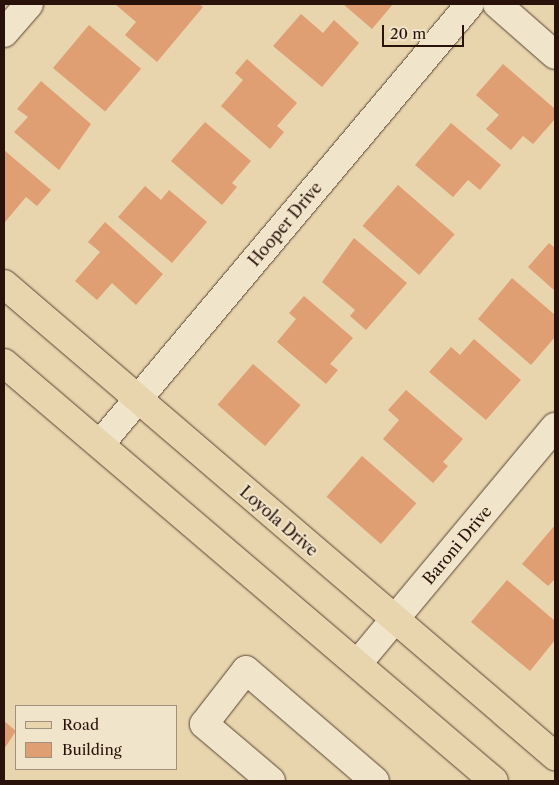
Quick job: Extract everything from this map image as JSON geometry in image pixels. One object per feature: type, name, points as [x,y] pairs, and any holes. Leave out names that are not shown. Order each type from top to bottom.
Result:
[{"type":"main road","name":"Loyola Drive","points":[[4,284],[395,621],[555,756]]},
{"type":"main road","points":[[4,363],[359,662],[494,781]]},
{"type":"street","points":[[4,33],[28,4]]},
{"type":"street","name":"Hooper Drive","points":[[101,443],[470,4]]},
{"type":"street","points":[[497,4],[555,56]]},
{"type":"street","name":"Baroni Drive","points":[[359,662],[555,427]]},
{"type":"street","points":[[271,781],[204,724],[246,670],[375,781]]},
{"type":"building","points":[[115,4],[199,4],[203,7],[157,62],[125,35],[136,22]]},
{"type":"building","points":[[343,4],[393,4],[372,29]]},
{"type":"building","points":[[301,14],[323,33],[334,20],[359,43],[322,87],[273,46]]},
{"type":"building","points":[[89,25],[141,69],[105,112],[53,68]]},
{"type":"building","points":[[247,59],[297,103],[277,126],[284,132],[270,149],[221,106],[243,80],[235,73]]},
{"type":"building","points":[[503,64],[555,109],[555,119],[533,144],[523,136],[511,150],[486,129],[499,115],[476,95]]},
{"type":"building","points":[[41,81],[91,124],[59,170],[14,132],[28,117],[17,109]]},
{"type":"building","points":[[205,122],[251,161],[232,183],[237,187],[222,205],[171,161]]},
{"type":"building","points":[[451,123],[501,165],[480,190],[468,180],[453,197],[415,165]]},
{"type":"building","points":[[4,150],[51,190],[37,206],[26,197],[5,222]]},
{"type":"building","points":[[398,185],[455,234],[419,275],[363,226]]},
{"type":"building","points":[[145,186],[161,200],[169,190],[207,222],[172,263],[118,217]]},
{"type":"building","points":[[105,222],[163,274],[136,305],[112,283],[97,300],[75,281],[100,252],[88,242]]},
{"type":"building","points":[[354,238],[407,283],[366,330],[350,316],[355,310],[322,282]]},
{"type":"building","points":[[549,243],[555,248],[555,291],[528,267]]},
{"type":"building","points":[[512,278],[555,315],[555,337],[531,365],[478,319]]},
{"type":"building","points":[[304,296],[353,338],[330,364],[338,370],[326,384],[277,342],[296,319],[289,313]]},
{"type":"building","points":[[474,339],[521,380],[486,420],[429,372],[451,347],[460,355]]},
{"type":"building","points":[[253,364],[301,405],[265,446],[218,405]]},
{"type":"building","points":[[406,390],[463,439],[443,462],[448,466],[433,483],[383,439],[399,420],[388,410]]},
{"type":"building","points":[[362,456],[416,503],[381,544],[327,497]]},
{"type":"building","points":[[555,525],[555,579],[548,586],[522,564]]},
{"type":"building","points":[[507,580],[555,621],[555,640],[530,671],[471,622]]},
{"type":"building","points":[[4,721],[15,730],[15,732],[4,749]]}]
